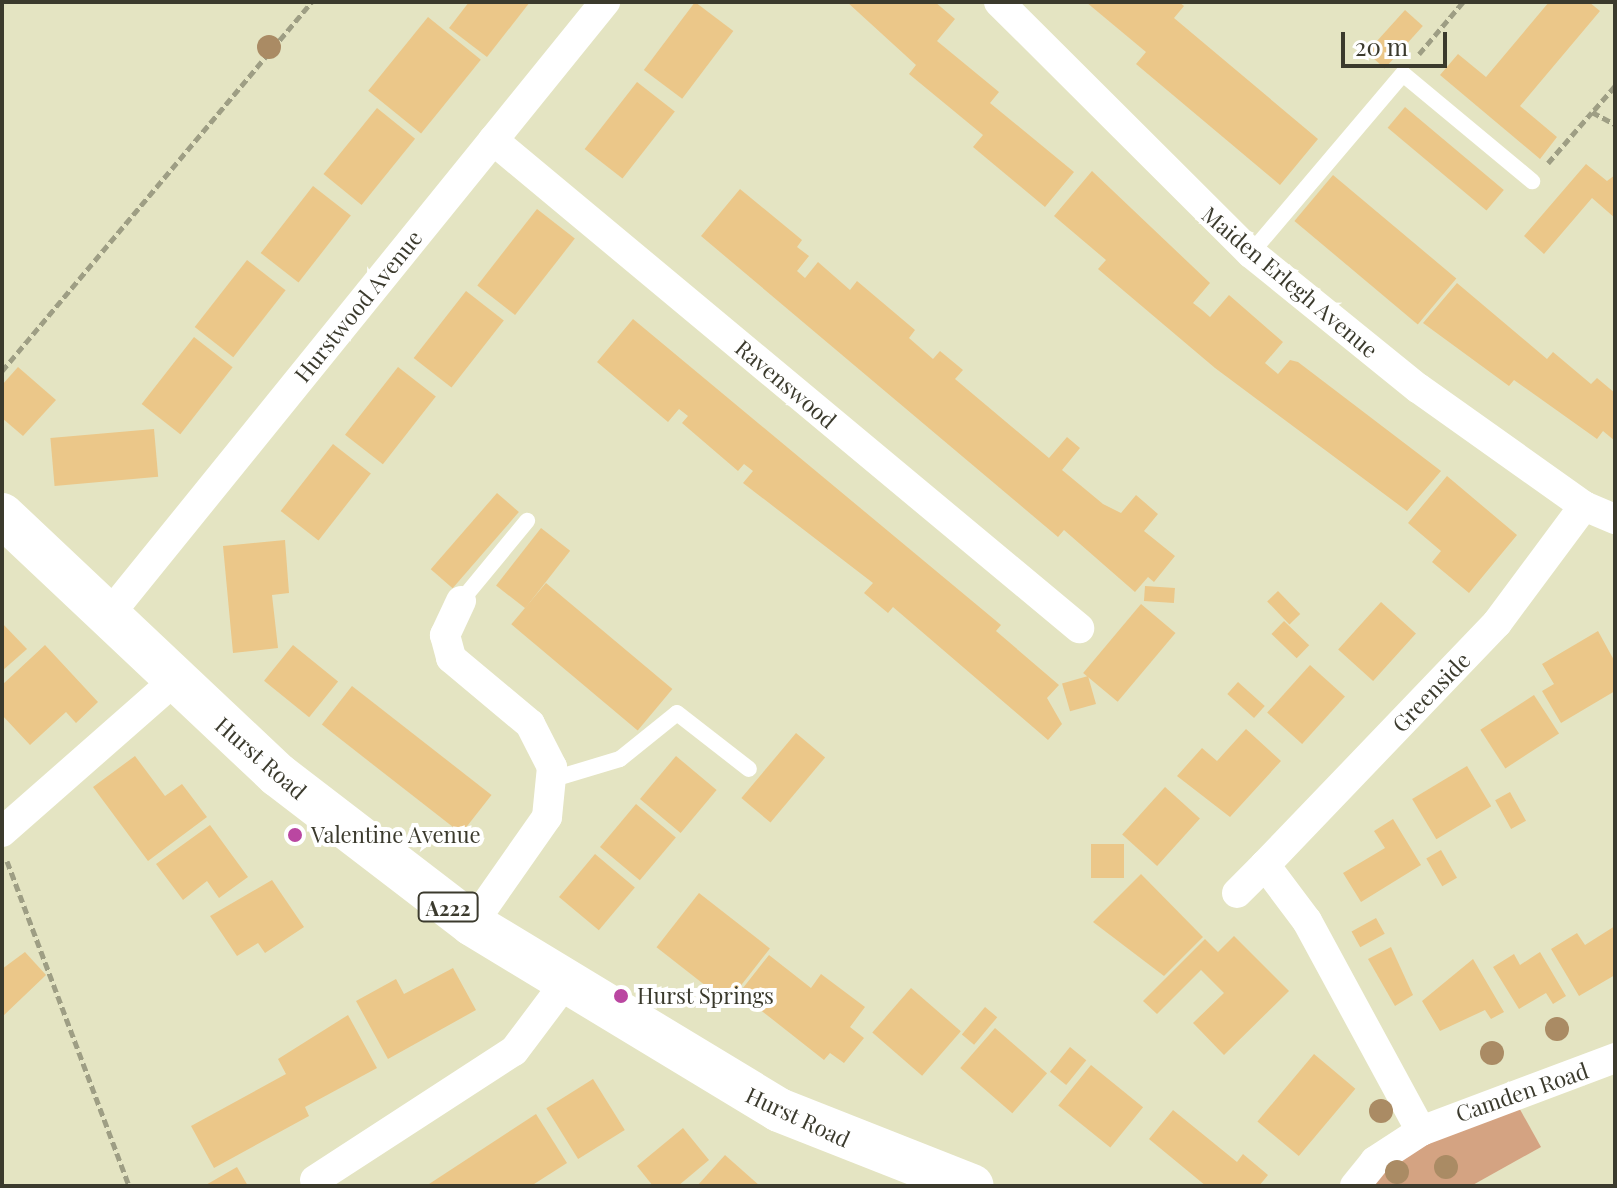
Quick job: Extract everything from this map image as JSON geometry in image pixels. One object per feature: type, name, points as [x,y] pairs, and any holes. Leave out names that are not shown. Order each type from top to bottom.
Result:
[{"type":"main road","name":"Hurst Road","points":[[2,515],[112,611],[176,679],[278,775],[472,924],[779,1110],[972,1186]]},
{"type":"street","name":"Hurstwood Avenue","points":[[112,611],[605,2]]},
{"type":"street","name":"Maiden Erlegh Avenue","points":[[999,2],[1251,253],[1418,388],[1584,506],[1615,519]]},
{"type":"street","name":"Ravenswood","points":[[493,140],[1079,628]]},
{"type":"street","name":"Greenside","points":[[1237,893],[1497,623],[1584,506]]},
{"type":"street","points":[[461,601],[445,635],[451,658],[530,724],[550,780],[547,817],[472,924]]},
{"type":"street","points":[[2,832],[176,679]]},
{"type":"street","points":[[1265,865],[1315,934],[1421,1131]]},
{"type":"street","points":[[313,1176],[514,1051],[565,983]]},
{"type":"street","name":"Camden Road","points":[[1355,1186],[1375,1161],[1421,1131],[1615,1058]]},
{"type":"lane","points":[[1251,253],[1403,74],[1532,181]]},
{"type":"lane","points":[[461,601],[527,521]]},
{"type":"lane","points":[[550,780],[620,759],[677,713],[749,769]]},
{"type":"path","points":[[2,371],[312,2]]},
{"type":"path","points":[[1403,74],[1463,2]]},
{"type":"path","points":[[1532,181],[1615,86]]},
{"type":"path","points":[[1592,112],[1615,124]]},
{"type":"path","points":[[2,849],[129,1186]]},
{"type":"shaded area","points":[[1517,1104],[1541,1147],[1471,1186],[1369,1186],[1421,1142]]},
{"type":"building","points":[[469,2],[530,2],[487,57],[449,28]]},
{"type":"building","points":[[695,2],[733,31],[682,99],[644,70]]},
{"type":"building","points":[[847,2],[935,2],[955,19],[937,41],[999,92],[990,103],[1074,172],[1045,207],[973,147],[983,135],[909,74],[916,65]]},
{"type":"building","points":[[1086,2],[1179,2],[1184,6],[1174,18],[1318,139],[1280,185],[1136,64],[1146,52]]},
{"type":"building","points":[[1549,2],[1589,2],[1600,11],[1520,106],[1557,137],[1540,159],[1440,75],[1458,54],[1486,77]]},
{"type":"building","points":[[1405,10],[1423,26],[1385,68],[1367,52]]},
{"type":"building","points":[[428,17],[481,60],[421,134],[368,91]]},
{"type":"building","points":[[637,82],[675,112],[622,179],[585,149]]},
{"type":"building","points":[[1405,107],[1504,190],[1486,211],[1388,128]]},
{"type":"building","points":[[377,108],[415,139],[362,205],[324,174]]},
{"type":"building","points":[[1586,164],[1607,181],[1615,175],[1615,218],[1592,198],[1544,254],[1524,236]]},
{"type":"building","points":[[1092,171],[1210,283],[1193,303],[1210,317],[1229,295],[1283,342],[1265,363],[1278,374],[1290,360],[1298,362],[1441,471],[1407,511],[1215,368],[1098,269],[1106,260],[1054,216]]},
{"type":"building","points":[[1333,175],[1456,278],[1418,324],[1294,221]]},
{"type":"building","points":[[313,186],[351,216],[298,283],[261,253]]},
{"type":"building","points":[[740,189],[802,240],[797,247],[809,256],[797,271],[805,278],[818,262],[850,290],[857,281],[915,330],[909,338],[933,359],[940,351],[963,370],[955,379],[1049,458],[1067,437],[1080,448],[1062,470],[1103,504],[1121,513],[1136,495],[1158,514],[1144,531],[1175,556],[1154,582],[1148,577],[1135,592],[1064,530],[1058,537],[701,236]]},
{"type":"building","points":[[537,209],[575,239],[515,315],[477,285]]},
{"type":"building","points":[[247,260],[286,290],[233,357],[195,327]]},
{"type":"building","points":[[1457,283],[1547,359],[1553,352],[1591,384],[1597,378],[1615,393],[1615,441],[1603,431],[1597,439],[1514,380],[1509,386],[1423,323]]},
{"type":"building","points":[[466,291],[504,321],[451,388],[414,358]]},
{"type":"building","points":[[633,319],[1001,625],[996,631],[1059,685],[1047,698],[1062,724],[1048,740],[893,607],[888,613],[864,593],[873,583],[743,483],[753,471],[744,464],[738,471],[682,423],[688,416],[679,409],[668,422],[597,362]]},
{"type":"building","points":[[194,337],[233,367],[180,434],[142,404]]},
{"type":"building","points":[[18,367],[56,400],[23,436],[2,418],[2,385]]},
{"type":"building","points":[[398,367],[436,397],[383,464],[345,435]]},
{"type":"building","points":[[154,429],[158,477],[55,486],[50,438]]},
{"type":"building","points":[[333,444],[371,474],[318,541],[281,511]]},
{"type":"building","points":[[1447,476],[1517,535],[1469,593],[1432,562],[1441,551],[1408,523]]},
{"type":"building","points":[[497,493],[519,512],[453,588],[431,569]]},
{"type":"building","points":[[541,528],[570,551],[525,608],[496,586]]},
{"type":"building","points":[[285,540],[289,593],[272,595],[278,648],[233,653],[223,546]]},
{"type":"building","points":[[546,583],[672,689],[638,730],[511,624]]},
{"type":"building","points":[[1145,586],[1175,588],[1174,603],[1144,601]]},
{"type":"building","points":[[1278,591],[1300,614],[1289,624],[1267,601]]},
{"type":"building","points":[[1381,602],[1416,633],[1373,681],[1338,650]]},
{"type":"building","points":[[1141,604],[1175,633],[1118,702],[1083,673]]},
{"type":"building","points":[[1284,621],[1309,645],[1297,658],[1271,634]]},
{"type":"building","points":[[2,623],[27,649],[2,671]]},
{"type":"building","points":[[1598,631],[1615,662],[1615,691],[1561,723],[1542,691],[1554,684],[1542,664]]},
{"type":"building","points":[[45,645],[98,702],[76,723],[66,712],[30,745],[2,715],[2,685]]},
{"type":"building","points":[[293,645],[338,682],[309,717],[264,681]]},
{"type":"building","points":[[1310,665],[1345,696],[1302,744],[1267,713]]},
{"type":"building","points":[[1088,676],[1096,704],[1070,711],[1062,683]]},
{"type":"building","points":[[1238,682],[1265,706],[1254,718],[1227,694]]},
{"type":"building","points":[[352,686],[491,795],[461,834],[322,725]]},
{"type":"building","points":[[1534,695],[1559,734],[1505,768],[1480,730]]},
{"type":"building","points":[[1246,729],[1281,761],[1230,817],[1177,776],[1202,748],[1217,761]]},
{"type":"building","points":[[796,733],[825,757],[770,823],[741,798]]},
{"type":"building","points":[[135,756],[165,796],[182,784],[207,817],[148,861],[93,787]]},
{"type":"building","points":[[676,756],[717,790],[681,833],[640,799]]},
{"type":"building","points":[[1467,766],[1491,806],[1436,839],[1412,799]]},
{"type":"building","points":[[1165,787],[1200,818],[1157,866],[1122,835]]},
{"type":"building","points":[[1510,792],[1526,821],[1511,829],[1495,800]]},
{"type":"building","points":[[636,804],[676,837],[640,880],[600,847]]},
{"type":"building","points":[[1393,819],[1421,865],[1361,902],[1343,873],[1385,848],[1374,831]]},
{"type":"building","points":[[210,825],[248,877],[219,898],[207,881],[183,900],[156,864]]},
{"type":"building","points":[[1091,844],[1124,844],[1124,878],[1091,878]]},
{"type":"building","points":[[1441,850],[1457,878],[1442,886],[1426,859]]},
{"type":"building","points":[[595,854],[635,887],[599,930],[559,897]]},
{"type":"building","points":[[1141,874],[1203,937],[1164,976],[1093,922]]},
{"type":"building","points":[[272,880],[304,927],[265,953],[258,943],[237,956],[210,916]]},
{"type":"building","points":[[699,893],[770,948],[727,1003],[657,947]]},
{"type":"building","points":[[1376,918],[1385,934],[1360,947],[1352,932]]},
{"type":"building","points":[[1615,926],[1615,975],[1579,996],[1551,949],[1577,933],[1585,945]]},
{"type":"building","points":[[1234,936],[1289,991],[1224,1055],[1193,1023],[1224,993],[1201,970],[1157,1014],[1143,1001],[1205,939],[1218,952]]},
{"type":"building","points":[[1391,947],[1413,995],[1395,1006],[1368,959]]},
{"type":"building","points":[[25,952],[46,975],[2,1017],[2,969]]},
{"type":"building","points":[[1540,952],[1566,996],[1553,1004],[1546,993],[1519,1009],[1493,967],[1514,954],[1520,965]]},
{"type":"building","points":[[769,955],[811,988],[821,974],[865,1007],[850,1027],[864,1038],[844,1063],[830,1053],[824,1060],[739,993]]},
{"type":"building","points":[[1473,959],[1504,1012],[1491,1019],[1485,1010],[1440,1031],[1422,1001]]},
{"type":"building","points":[[453,968],[476,1010],[388,1059],[356,1001],[396,979],[404,994]]},
{"type":"building","points":[[911,988],[961,1031],[922,1076],[872,1033]]},
{"type":"building","points":[[985,1007],[997,1017],[974,1045],[962,1035]]},
{"type":"building","points":[[348,1015],[377,1068],[305,1107],[309,1116],[214,1168],[191,1126],[286,1074],[278,1059]]},
{"type":"building","points":[[995,1028],[1047,1073],[1012,1113],[960,1068]]},
{"type":"building","points":[[1070,1047],[1086,1060],[1066,1085],[1050,1072]]},
{"type":"building","points":[[1314,1054],[1355,1089],[1299,1156],[1257,1121]]},
{"type":"building","points":[[1091,1065],[1143,1107],[1110,1148],[1058,1105]]},
{"type":"building","points":[[593,1079],[625,1130],[578,1159],[546,1108]]},
{"type":"building","points":[[1173,1110],[1237,1162],[1243,1154],[1268,1175],[1259,1186],[1206,1186],[1149,1139]]},
{"type":"building","points":[[536,1114],[567,1163],[531,1186],[426,1186]]},
{"type":"building","points":[[683,1128],[709,1160],[678,1186],[653,1186],[637,1166]]},
{"type":"building","points":[[725,1155],[760,1186],[697,1186]]},
{"type":"building","points":[[237,1167],[248,1186],[204,1186]]},
{"type":"place","name":"Valentine Avenue","points":[[295,835]]},
{"type":"place","name":"Hurst Springs","points":[[621,996]]}]
